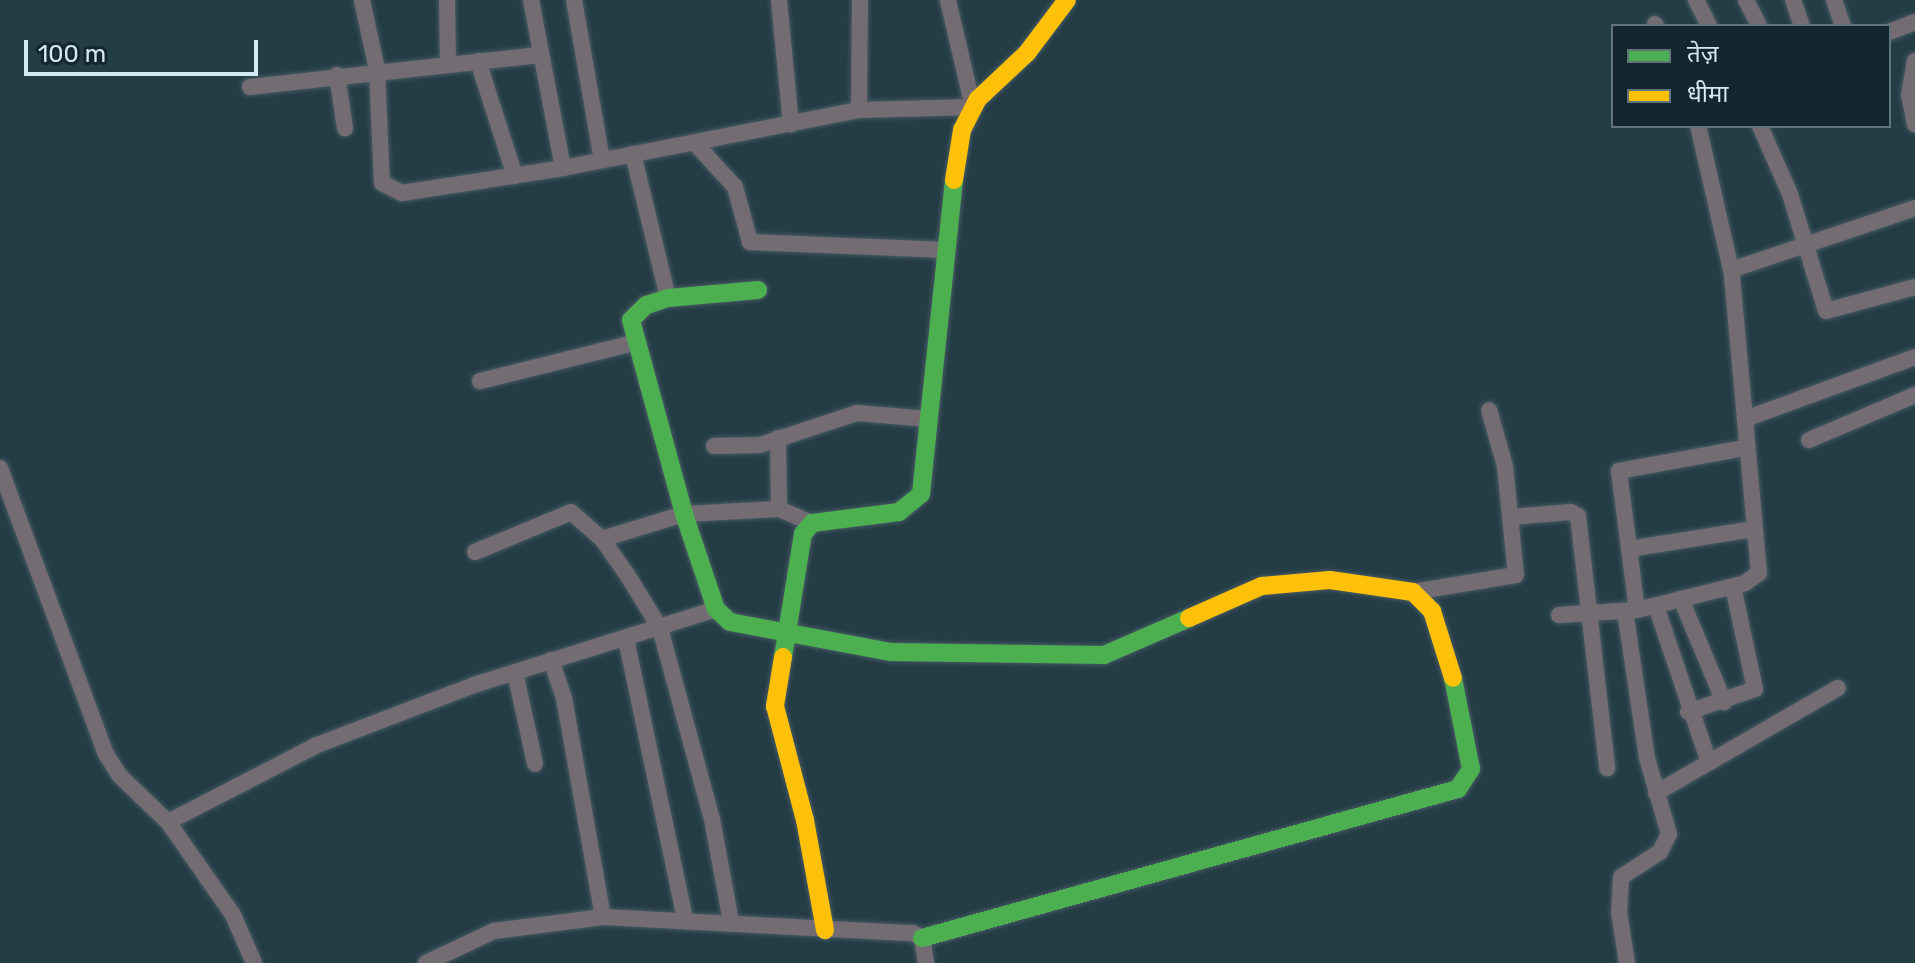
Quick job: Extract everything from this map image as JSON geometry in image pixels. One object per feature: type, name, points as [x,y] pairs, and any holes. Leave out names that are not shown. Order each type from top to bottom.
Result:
[{"type":"street","points":[[362,0],[377,70],[385,188],[408,193],[563,168],[859,110],[973,107]]},
{"type":"street","points":[[447,0],[448,64]]},
{"type":"street","points":[[531,0],[538,55],[563,168]]},
{"type":"street","points":[[574,0],[602,160]]},
{"type":"street","points":[[779,0],[791,124]]},
{"type":"street","points":[[859,110],[860,0]]},
{"type":"street","points":[[948,0],[973,107]]},
{"type":"street","points":[[602,539],[684,514],[779,509],[812,523],[899,512],[917,500],[923,484],[945,250],[959,142],[973,107],[1027,53],[1067,0]]},
{"type":"street","points":[[1696,0],[1708,24]]},
{"type":"street","points":[[1746,0],[1758,24]]},
{"type":"street","points":[[1793,0],[1801,24]]},
{"type":"street","points":[[1834,0],[1842,24]]},
{"type":"street","points":[[1891,31],[1915,22]]},
{"type":"street","points":[[250,87],[377,70],[538,55]]},
{"type":"street","points":[[478,61],[515,176]]},
{"type":"street","points":[[1915,61],[1909,94],[1915,124]]},
{"type":"street","points":[[337,75],[345,128]]},
{"type":"street","points":[[1559,615],[1656,606],[1733,586],[1759,574],[1744,448],[1745,419],[1731,270],[1698,128]]},
{"type":"street","points":[[1761,128],[1807,246],[1829,313],[1915,287]]},
{"type":"street","points":[[694,142],[735,187],[750,242],[945,250]]},
{"type":"street","points":[[633,154],[668,298]]},
{"type":"street","points":[[1731,270],[1915,208]]},
{"type":"street","points":[[758,290],[668,298],[632,315],[634,343],[684,514],[716,609],[736,625],[785,635],[891,652],[1104,655],[1126,649],[1243,594],[1283,582],[1330,580],[1413,592],[1515,576],[1502,449],[1489,410]]},
{"type":"street","points":[[480,381],[634,343]]},
{"type":"street","points":[[1745,419],[1915,357]]},
{"type":"street","points":[[1809,440],[1915,395]]},
{"type":"street","points":[[714,446],[754,446],[857,413],[929,419]]},
{"type":"street","points":[[778,438],[779,509]]},
{"type":"street","points":[[1627,963],[1620,926],[1620,879],[1667,844],[1656,793],[1631,610],[1629,549],[1618,477],[1624,461],[1744,448]]},
{"type":"street","points":[[0,468],[95,730],[120,776],[168,822],[233,915],[254,963]]},
{"type":"street","points":[[475,552],[571,512],[602,539],[660,628],[712,819],[731,922]]},
{"type":"street","points":[[1510,517],[1571,512],[1578,516],[1593,613],[1607,768]]},
{"type":"street","points":[[812,523],[803,534],[775,706],[805,820],[825,930]]},
{"type":"street","points":[[1629,549],[1754,529]]},
{"type":"street","points":[[1688,712],[1749,695],[1755,687],[1733,586]]},
{"type":"street","points":[[426,963],[494,931],[603,917],[685,918],[825,930],[913,933],[922,938],[1213,853],[1440,795],[1468,780],[1471,769],[1446,644],[1432,611],[1413,592]]},
{"type":"street","points":[[1681,599],[1724,702]]},
{"type":"street","points":[[1656,606],[1688,712],[1708,760]]},
{"type":"street","points":[[168,822],[317,745],[515,672],[716,609]]},
{"type":"street","points":[[626,639],[685,918]]},
{"type":"street","points":[[551,660],[564,698],[603,917]]},
{"type":"street","points":[[515,672],[535,764]]},
{"type":"street","points":[[1656,793],[1708,760],[1838,688]]},
{"type":"street","points":[[922,938],[926,963]]},
{"type":"traffic: fast","points":[[783,657],[803,534],[812,523],[899,512],[921,494],[954,180]]},
{"type":"traffic: fast","points":[[758,290],[668,298],[646,305],[631,320],[684,514],[716,609],[730,622],[891,652],[1104,655],[1189,618]]},
{"type":"traffic: fast","points":[[922,938],[1458,789],[1471,769],[1453,678]]},
{"type":"traffic: slow","points":[[954,180],[962,130],[978,99],[1027,53],[1067,0]]},
{"type":"traffic: slow","points":[[1189,618],[1262,586],[1330,580],[1413,592],[1432,611],[1453,678]]},
{"type":"traffic: slow","points":[[783,657],[775,706],[805,820],[825,930]]}]
